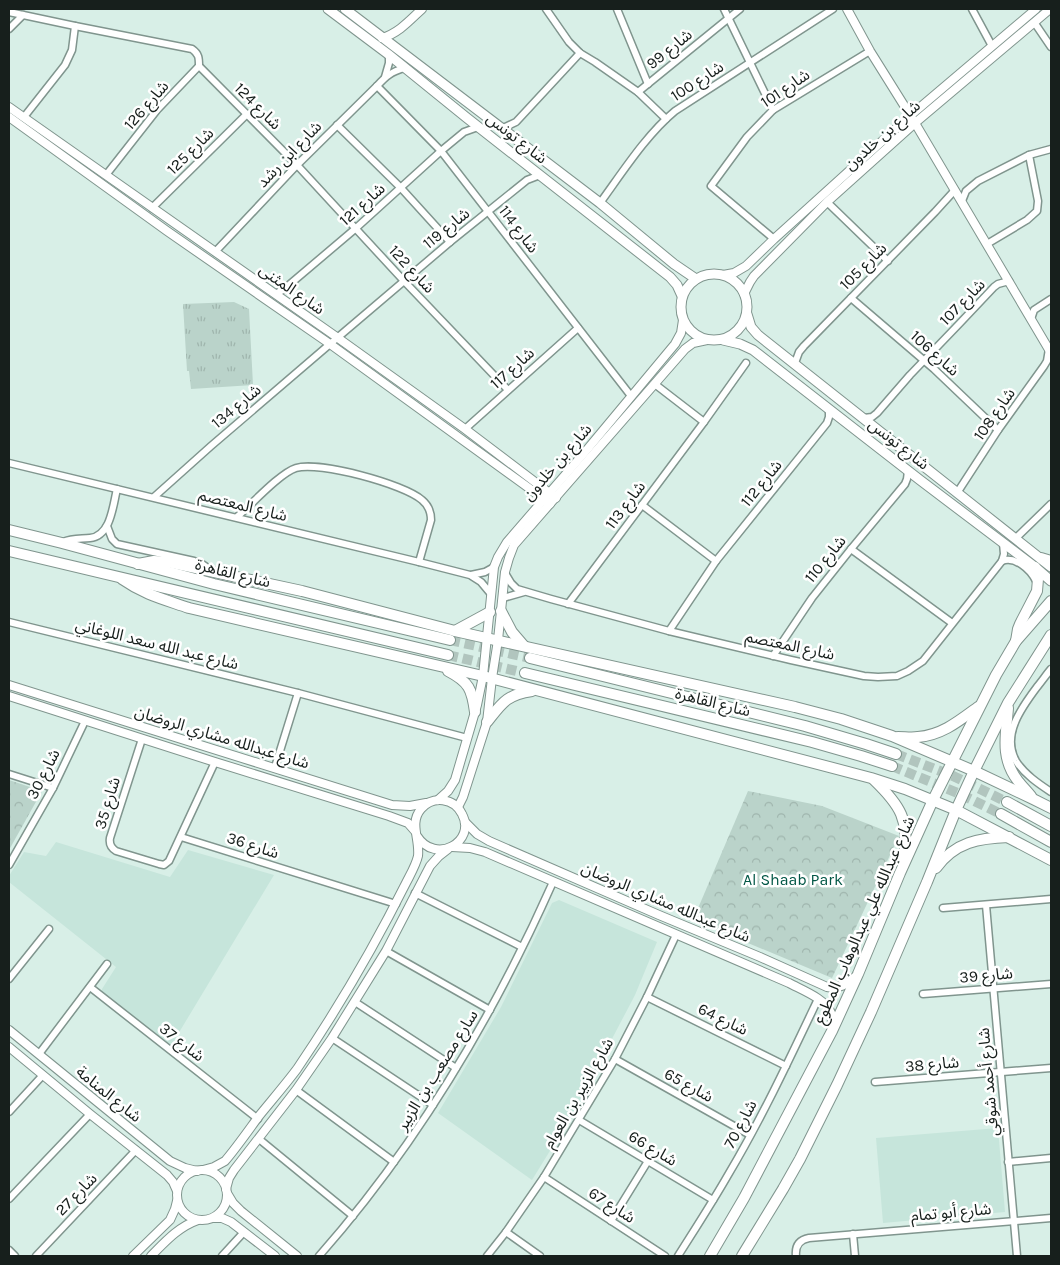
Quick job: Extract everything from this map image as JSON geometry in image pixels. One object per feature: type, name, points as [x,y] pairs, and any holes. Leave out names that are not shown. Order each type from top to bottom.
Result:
[{"type":"main road","name":"شارع تونس","points":[[328,9],[501,129],[600,203],[674,264],[696,279]]},
{"type":"main road","name":"شارع تونس","points":[[345,9],[382,38],[404,68],[670,277],[677,285],[682,296]]},
{"type":"main road","points":[[636,251],[644,255],[649,252],[650,247],[648,243]]},
{"type":"main road","points":[[709,274],[723,275],[739,285],[744,294],[747,302],[745,320],[738,330],[728,338],[723,340],[707,340],[690,331],[683,320],[680,307],[682,296],[696,279],[709,274]]},
{"type":"main road","name":"شارع تونس","points":[[747,314],[749,323],[754,331],[960,496],[1016,538],[1038,562],[1051,582]]},
{"type":"main road","name":"شارع تونس","points":[[723,340],[746,346],[1003,542],[1038,562],[1051,567]]},
{"type":"main road","points":[[760,356],[761,348],[764,346],[776,349]]},
{"type":"main road","points":[[941,495],[958,504],[962,503],[960,496]]},
{"type":"main road","name":"شارع القاهرة","points":[[9,530],[214,584],[450,640]]},
{"type":"main road","name":"شارع القاهرة","points":[[9,552],[448,656]]},
{"type":"main road","points":[[138,564],[148,561],[161,561],[302,591],[456,631],[841,719],[892,736],[974,771],[1051,808]]},
{"type":"main road","points":[[1016,641],[1020,624],[1037,591],[1038,562],[1051,561]]},
{"type":"main road","points":[[122,579],[150,595],[189,608],[488,677],[871,778],[956,810],[1051,860]]},
{"type":"main road","name":"شارع عبدالله علي عبدالوهاب المطوع","points":[[710,1256],[744,1198],[832,1031],[933,800],[996,675],[1016,641],[1051,601]]},
{"type":"main road","points":[[502,611],[512,632],[524,646]]},
{"type":"main road","points":[[456,631],[490,612]]},
{"type":"main road","points":[[742,1256],[800,1159],[837,1085],[928,882],[956,810],[974,771],[1008,703],[1050,635]]},
{"type":"main road","name":"شارع القاهرة","points":[[530,658],[805,726],[896,754]]},
{"type":"main road","points":[[438,666],[466,684],[473,698],[475,712]]},
{"type":"main road","name":"شارع القاهرة","points":[[525,673],[812,742],[892,766]]},
{"type":"main road","points":[[487,722],[509,697],[536,690]]},
{"type":"main road","points":[[1008,703],[1005,742],[1006,758],[1017,780],[1033,798]]},
{"type":"main road","points":[[892,736],[917,738],[941,732],[981,705]]},
{"type":"main road","points":[[871,778],[896,804],[902,816],[906,842],[900,872]]},
{"type":"main road","points":[[1007,802],[1051,826]]},
{"type":"main road","points":[[1001,814],[1051,842]]},
{"type":"main road","points":[[928,882],[939,863],[956,849],[976,840],[1009,837]]},
{"type":"street","points":[[382,38],[401,28],[422,9]]},
{"type":"street","points":[[546,9],[569,42],[580,53],[638,92],[666,119]]},
{"type":"street","points":[[616,9],[648,84]]},
{"type":"street","points":[[724,9],[773,110]]},
{"type":"street","name":"شارع 99","points":[[638,92],[740,9]]},
{"type":"street","name":"شارع 100","points":[[600,203],[651,135],[675,111],[833,9]]},
{"type":"street","points":[[846,9],[1050,351]]},
{"type":"street","points":[[972,9],[992,46]]},
{"type":"street","name":"شارع بن خلدون","points":[[744,294],[754,276],[827,202],[992,46],[1036,9]]},
{"type":"street","name":"شارع بن خلدون","points":[[723,275],[734,273],[746,266],[774,239],[913,119],[1050,9]]},
{"type":"street","points":[[9,12],[192,49],[199,57],[199,66]]},
{"type":"street","points":[[9,30],[23,15]]},
{"type":"street","points":[[1034,22],[1051,47]]},
{"type":"street","points":[[24,117],[65,65],[72,50],[75,26]]},
{"type":"street","name":"شارع ابن رشد","points":[[385,77],[401,28]]},
{"type":"street","name":"شارع 101","points":[[774,239],[711,186],[747,137],[773,110],[870,51]]},
{"type":"street","points":[[501,129],[516,122],[580,53]]},
{"type":"street","name":"شارع 124","points":[[199,66],[297,165]]},
{"type":"street","name":"شارع 126","points":[[106,175],[158,110],[199,66]]},
{"type":"street","name":"شارع ابن رشد","points":[[215,252],[297,165],[385,77],[404,68]]},
{"type":"street","name":"شارع 114","points":[[377,86],[441,151],[631,396]]},
{"type":"street","name":"شارع المثنى","points":[[9,107],[465,429],[550,498]]},
{"type":"street","name":"شارع 125","points":[[152,208],[247,114]]},
{"type":"street","name":"شارع المثنى","points":[[9,118],[167,231],[550,498]]},
{"type":"street","points":[[464,132],[467,118]]},
{"type":"street","points":[[513,138],[516,122]]},
{"type":"street","points":[[337,125],[400,188],[450,242]]},
{"type":"street","name":"شارع 121","points":[[275,294],[283,290],[355,229],[464,132],[478,127]]},
{"type":"street","points":[[962,201],[966,191],[978,181],[1029,155],[1051,149]]},
{"type":"street","points":[[987,244],[1027,220],[1037,210],[1038,204],[1029,155]]},
{"type":"street","name":"شارع 122","points":[[297,165],[508,390]]},
{"type":"street","points":[[528,180],[530,167]]},
{"type":"street","name":"شارع 119","points":[[338,338],[488,211],[528,180],[540,175]]},
{"type":"street","name":"شارع 105","points":[[795,363],[799,352],[955,190]]},
{"type":"street","points":[[827,202],[888,261]]},
{"type":"street","name":"شارع 107","points":[[864,418],[872,417],[877,413],[910,374],[994,287],[1009,281]]},
{"type":"street","name":"شارع 106","points":[[851,298],[924,361],[998,430]]},
{"type":"street","points":[[1031,319],[1034,310],[1051,299]]},
{"type":"street","name":"شارع بن خلدون","points":[[488,677],[498,640],[505,572],[514,545],[585,452],[675,344],[681,332],[683,320]]},
{"type":"street","name":"شارع 117","points":[[465,429],[578,328]]},
{"type":"street","name":"شارع 134","points":[[154,497],[338,338]]},
{"type":"street","name":"شارع بن خلدون","points":[[488,677],[487,638],[494,568],[504,546],[656,385],[688,347],[696,342],[707,340]]},
{"type":"street","name":"شارع 108","points":[[960,496],[998,430],[1044,366],[1050,351]]},
{"type":"street","name":"شارع 113","points":[[568,604],[746,363]]},
{"type":"street","points":[[656,385],[704,422]]},
{"type":"street","points":[[827,423],[829,409]]},
{"type":"street","points":[[877,413],[877,430]]},
{"type":"street","points":[[827,423],[843,419]]},
{"type":"street","name":"شارع 112","points":[[669,632],[716,561],[827,423]]},
{"type":"street","name":"شارع المعتصم","points":[[9,463],[470,575],[481,582],[491,594]]},
{"type":"street","points":[[237,517],[282,476],[296,468],[315,467],[349,473],[394,486],[424,501],[432,517],[419,562]]},
{"type":"street","name":"شارع 110","points":[[773,656],[812,598],[905,484],[908,471]]},
{"type":"street","points":[[905,484],[920,480]]},
{"type":"street","points":[[62,543],[72,539],[94,537],[100,534],[107,526],[117,489]]},
{"type":"street","points":[[1016,538],[1051,504]]},
{"type":"street","points":[[642,506],[716,561]]},
{"type":"street","points":[[107,526],[112,539],[117,544],[194,561],[211,571]]},
{"type":"street","points":[[1002,561],[1004,554],[1003,542]]},
{"type":"street","points":[[851,549],[952,623]]},
{"type":"street","points":[[1002,561],[1012,559],[1029,571],[1034,578],[1037,591]]},
{"type":"street","name":"شارع المعتصم","points":[[505,572],[517,589],[568,604],[669,632],[878,678],[897,676],[908,672],[923,661],[1002,561]]},
{"type":"street","points":[[470,575],[480,574],[494,568]]},
{"type":"street","points":[[503,598],[526,592]]},
{"type":"street","name":"شارع عبد الله سعد اللوغاني","points":[[9,622],[298,692],[467,738]]},
{"type":"street","points":[[1051,669],[1026,702],[1016,719],[1012,732],[1013,754],[1017,763],[1051,792]]},
{"type":"street","points":[[133,1256],[170,1220],[174,1213],[178,1186],[184,1178],[192,1172],[214,1168],[222,1163],[258,1119],[296,1070],[364,962],[414,868],[418,853],[415,825],[417,815],[428,803],[438,800],[448,791],[455,780],[475,712],[488,677]]},
{"type":"street","points":[[458,808],[486,731],[488,677]]},
{"type":"street","name":"شارع عبدالله مشاري الروضان","points":[[9,685],[392,805],[410,806],[428,803]]},
{"type":"street","points":[[9,688],[12,686],[19,688]]},
{"type":"street","points":[[275,767],[298,692]]},
{"type":"street","name":"شارع عبدالله مشاري الروضان","points":[[10,696],[389,816],[408,823],[416,833]]},
{"type":"street","name":"شارع 30","points":[[9,865],[53,788],[85,721]]},
{"type":"street","name":"شارع 35","points":[[142,739],[110,838],[110,846],[116,851],[162,865],[170,861],[181,837]]},
{"type":"street","points":[[181,837],[215,762]]},
{"type":"street","points":[[9,774],[53,788]]},
{"type":"street","points":[[306,790],[312,784],[311,779]]},
{"type":"street","points":[[455,780],[460,784],[467,783]]},
{"type":"street","points":[[322,795],[321,790],[323,786],[328,784]]},
{"type":"street","points":[[177,1195],[181,1209],[193,1219],[209,1220],[218,1215],[224,1207],[231,1174],[296,1090],[332,1038],[386,951],[426,872],[462,836],[465,822],[462,812],[449,802],[438,800]]},
{"type":"street","points":[[389,816],[394,811],[392,805]]},
{"type":"street","name":"شارع عبدالله مشاري الروضان","points":[[465,822],[477,834],[492,843],[827,987],[835,988],[847,984],[858,974]]},
{"type":"street","points":[[416,833],[424,844],[434,849],[444,850],[451,848]]},
{"type":"street","name":"شارع 36","points":[[181,837],[396,904]]},
{"type":"street","points":[[486,852],[484,850],[485,845],[492,843]]},
{"type":"street","name":"شارع عبدالله مشاري الروضان","points":[[451,848],[475,849],[486,852],[789,983],[818,998],[825,1004],[831,1012],[832,1031]]},
{"type":"street","points":[[414,868],[418,864],[423,864],[426,872]]},
{"type":"street","name":"سارع مصعب بن الزبير","points":[[320,1256],[394,1162],[456,1068],[490,1010],[522,948],[552,882]]},
{"type":"street","points":[[415,893],[522,948]]},
{"type":"street","points":[[602,903],[599,895],[606,893]]},
{"type":"street","points":[[943,908],[1051,899]]},
{"type":"street","name":"شارع أحمد شوقي","points":[[986,905],[1016,1256]]},
{"type":"street","points":[[9,979],[49,929]]},
{"type":"street","name":"شارع الزبير بن العوام","points":[[487,1256],[544,1177],[615,1059],[647,998],[676,935]]},
{"type":"street","points":[[386,951],[490,1010]]},
{"type":"street","points":[[39,1054],[106,964]]},
{"type":"street","points":[[789,983],[796,980],[797,973]]},
{"type":"street","name":"شارع 39","points":[[923,994],[1051,984]]},
{"type":"street","name":"شارع 37","points":[[90,987],[258,1119]]},
{"type":"street","name":"شارع 64","points":[[647,998],[786,1066]]},
{"type":"street","name":"شارع 70","points":[[678,1256],[750,1135],[786,1066],[818,998]]},
{"type":"street","points":[[355,1002],[456,1068]]},
{"type":"street","name":"شارع المنامة","points":[[9,1030],[170,1161],[185,1168],[200,1170]]},
{"type":"street","points":[[332,1038],[433,1105]]},
{"type":"street","points":[[10,1048],[16,1040],[21,1040]]},
{"type":"street","name":"شارع المنامة","points":[[10,1048],[161,1169],[172,1180],[177,1195]]},
{"type":"street","name":"شارع 65","points":[[615,1059],[750,1135]]},
{"type":"street","name":"شارع 38","points":[[876,1082],[1051,1068]]},
{"type":"street","points":[[9,1112],[44,1075]]},
{"type":"street","points":[[296,1090],[394,1162]]},
{"type":"street","points":[[9,1199],[90,1114]]},
{"type":"street","name":"شارع 66","points":[[579,1120],[713,1200]]},
{"type":"street","points":[[259,1139],[353,1216]]},
{"type":"street","name":"شارع 27","points":[[36,1256],[136,1150]]},
{"type":"street","points":[[231,1153],[233,1160],[241,1161]]},
{"type":"street","points":[[1008,1162],[1051,1158]]},
{"type":"street","points":[[161,1169],[167,1168],[170,1161]]},
{"type":"street","points":[[611,1221],[648,1161]]},
{"type":"street","points":[[200,1170],[218,1176],[233,1203],[297,1256]]},
{"type":"street","name":"شارع 67","points":[[544,1177],[665,1256]]},
{"type":"street","points":[[214,1218],[227,1220],[275,1256]]},
{"type":"street","name":"شارع أبو تمام","points":[[853,1234],[1051,1218]]},
{"type":"street","points":[[151,1256],[173,1234],[198,1220]]},
{"type":"street","points":[[166,1224],[170,1224],[173,1227],[173,1234]]},
{"type":"street","points":[[222,1256],[244,1232]]},
{"type":"street","points":[[506,1232],[540,1256]]},
{"type":"street","points":[[796,1256],[797,1247],[804,1239],[853,1234],[855,1256]]},
{"type":"street","points":[[9,1250],[15,1256]]},
{"type":"shaded area","points":[[56,842],[170,877],[188,850],[274,875],[169,1049],[102,994],[102,989],[116,967],[9,882],[9,876],[24,852],[46,856]]},
{"type":"shaded area","points":[[559,900],[657,942],[635,995],[572,1115],[532,1180],[438,1113],[501,1007],[552,903]]},
{"type":"shaded area","points":[[998,1128],[1005,1212],[883,1223],[876,1138]]},
{"type":"green space","points":[[234,302],[249,309],[253,385],[191,389],[189,371],[187,371],[183,304]]},
{"type":"green space","points":[[9,780],[42,791],[9,850]]},
{"type":"green space","name":"Al Shaab Park","points":[[748,791],[822,806],[899,836],[832,978],[693,920]]},
{"type":"tunnel","points":[[450,640],[530,658]]},
{"type":"tunnel","points":[[448,655],[525,673]]},
{"type":"tunnel","points":[[896,754],[953,776],[1007,802]]},
{"type":"tunnel","points":[[892,766],[960,794],[1001,814]]}]
